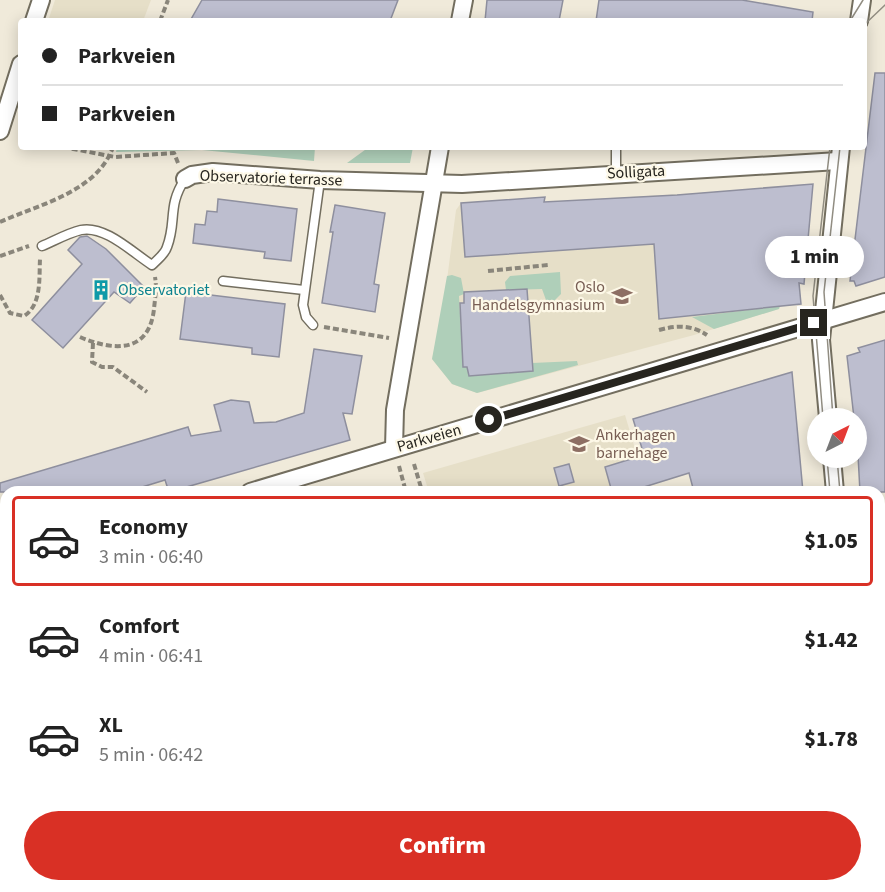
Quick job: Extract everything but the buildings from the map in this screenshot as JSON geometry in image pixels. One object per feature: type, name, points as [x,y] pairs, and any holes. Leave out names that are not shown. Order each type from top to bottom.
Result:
[{"type":"street","points":[[35,18],[41,0]]},
{"type":"street","points":[[461,18],[464,0]]},
{"type":"street","points":[[860,18],[862,0]]},
{"type":"street","points":[[0,131],[18,74]]},
{"type":"street","points":[[394,448],[395,410],[440,150]]},
{"type":"street","points":[[827,408],[821,346],[822,321],[840,154]]},
{"type":"street","name":"Solligata","points":[[434,184],[615,173],[840,154]]},
{"type":"street","name":"Observatorie terrasse","points":[[185,179],[192,175],[213,172],[320,180],[434,184]]},
{"type":"street","name":"Parkveien","points":[[270,486],[885,302]]},
{"type":"street","points":[[833,468],[834,486]]},
{"type":"lane","points":[[615,173],[616,150]]},
{"type":"lane","name":"Observatorie terrasse","points":[[152,265],[167,249],[172,204],[185,179]]},
{"type":"lane","points":[[313,325],[306,317],[303,305],[320,180]]},
{"type":"lane","points":[[42,246],[81,230],[91,230],[110,237],[152,265]]},
{"type":"lane","points":[[223,281],[304,290]]},
{"type":"path","points":[[161,18],[168,0]]},
{"type":"path","points":[[79,150],[110,156],[174,153],[185,179]]},
{"type":"path","points":[[0,222],[72,191],[97,173],[112,150]]},
{"type":"path","points":[[0,256],[29,246],[42,246],[37,300],[29,313],[24,316],[10,313],[0,295]]},
{"type":"path","points":[[80,337],[93,343],[118,348],[141,340],[149,332],[157,287],[152,265]]},
{"type":"path","points":[[488,271],[548,265]]},
{"type":"path","points":[[659,330],[672,327],[695,327],[708,335]]},
{"type":"path","points":[[335,328],[388,338]]},
{"type":"path","points":[[93,343],[92,362],[102,367],[113,367],[147,392]]},
{"type":"path","points":[[394,448],[404,486]]},
{"type":"path","points":[[414,464],[421,486]]},
{"type":"shaded area","points":[[55,0],[151,0],[144,18],[49,18]]},
{"type":"shaded area","name":"Oslo Handelsgymnasium","points":[[731,191],[786,252],[807,255],[804,284],[799,284],[801,304],[780,306],[779,309],[694,335],[477,393],[452,384],[432,359],[443,311],[456,210],[461,203],[545,197],[545,202]]},
{"type":"shaded area","name":"Ankerhagen barnehage","points":[[625,415],[646,486],[427,486],[423,473]]},
{"type":"green space","points":[[116,150],[202,150],[116,152]]},
{"type":"green space","points":[[202,150],[315,150],[314,161]]},
{"type":"green space","points":[[365,150],[412,150],[410,163],[347,163]]},
{"type":"green space","points":[[560,272],[561,294],[553,302],[546,300],[542,289],[506,290],[505,282],[510,276]]},
{"type":"green space","points":[[447,276],[461,278],[464,294],[459,296],[463,366],[467,367],[469,376],[533,371],[532,363],[577,361],[578,365],[477,393],[452,384],[432,359]]},
{"type":"green space","points":[[780,306],[779,309],[714,329],[692,317]]},
{"type":"tram line","points":[[852,18],[863,0]]},
{"type":"tram line","points":[[867,22],[885,5]]},
{"type":"tram line","points":[[822,408],[813,296],[830,150]]},
{"type":"tram line","points":[[832,408],[824,292],[840,150]]},
{"type":"tram line","points":[[828,468],[829,486]]},
{"type":"tram line","points":[[838,468],[839,486]]},
{"type":"place","name":"Observatoriet","points":[[101,290]]},
{"type":"place","name":"Oslo Handelsgymnasium","points":[[622,296]]},
{"type":"place","name":"Ankerhagen barnehage","points":[[579,444]]},
{"type":"route","points":[[489,420],[814,323]]}]
